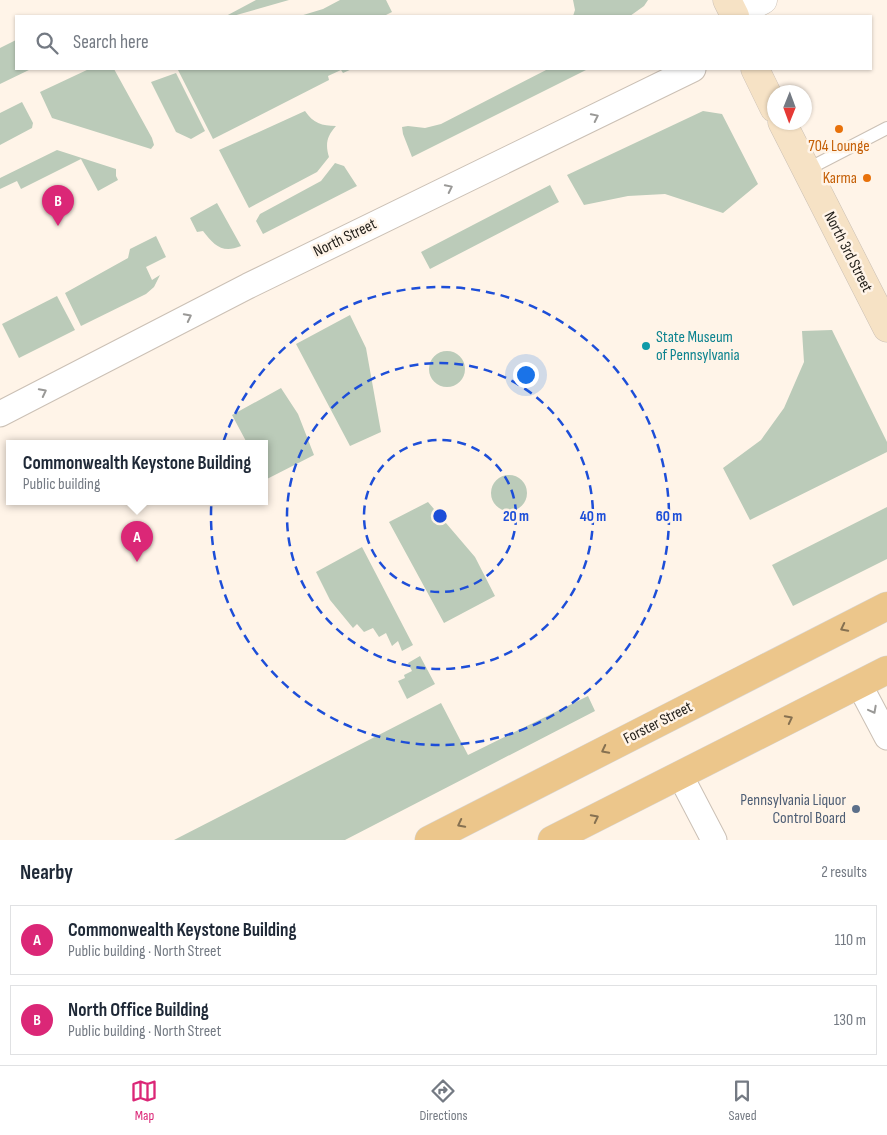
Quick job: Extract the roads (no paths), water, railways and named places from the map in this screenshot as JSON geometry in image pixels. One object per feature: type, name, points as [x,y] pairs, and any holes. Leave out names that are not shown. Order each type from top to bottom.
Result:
[{"type":"main road","points":[[755,70],[767,94]]},
{"type":"main road","name":"North 3rd Street","points":[[786,130],[887,328]]},
{"type":"main road","name":"Forster Street","points":[[429,840],[887,606]]},
{"type":"main road","points":[[552,840],[887,670]]},
{"type":"street","points":[[733,12],[763,0]]},
{"type":"street","name":"North Street","points":[[0,414],[240,290],[691,70]]},
{"type":"street","points":[[859,684],[887,737]]},
{"type":"street","points":[[680,775],[714,840]]},
{"type":"lane","points":[[806,170],[887,128]]},
{"type":"place","name":"704 Lounge","points":[[839,129]]},
{"type":"place","name":"Karma","points":[[867,178]]},
{"type":"place","name":"North Office Building","points":[[58,226]]},
{"type":"place","name":"State Museum of Pennsylvania","points":[[646,346]]},
{"type":"place","name":"Commonwealth Keystone Building","points":[[137,562]]},
{"type":"place","name":"Pennsylvania Liquor Control Board","points":[[856,809]]}]
